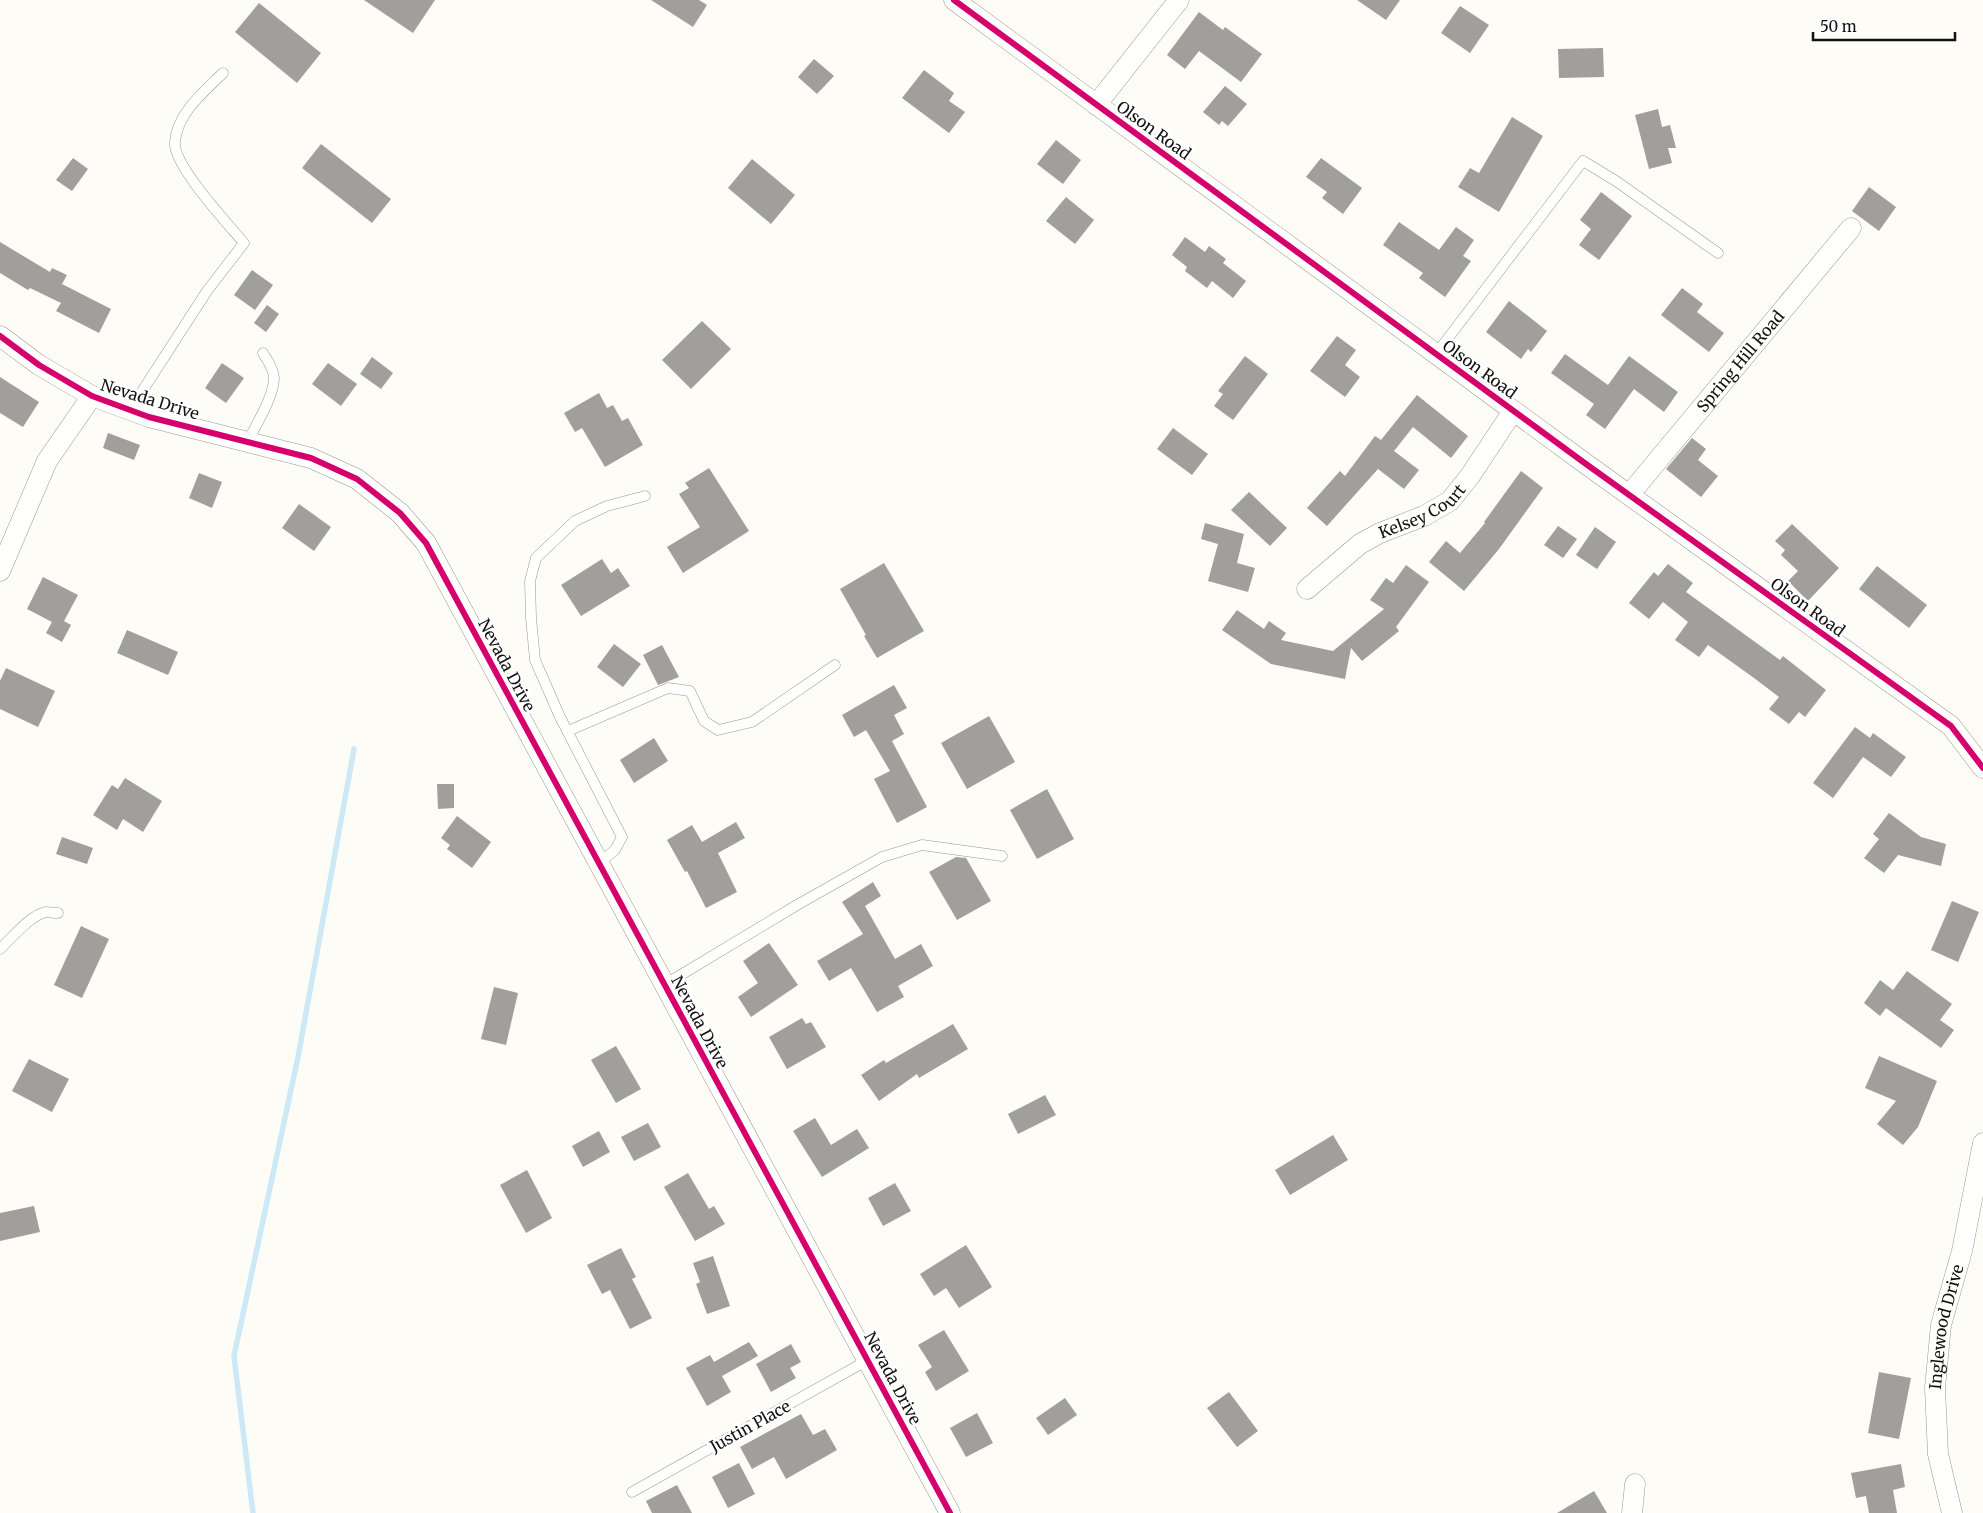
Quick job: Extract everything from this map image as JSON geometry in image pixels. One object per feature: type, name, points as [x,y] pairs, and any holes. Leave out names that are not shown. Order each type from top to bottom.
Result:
[{"type":"street","name":"Olson Road","points":[[954,0],[1629,495],[1951,726],[1983,768]]},
{"type":"street","points":[[1096,105],[1179,0]]},
{"type":"street","name":"Spring Hill Road","points":[[1629,495],[1851,228]]},
{"type":"street","name":"Nevada Drive","points":[[0,336],[40,365],[92,396],[149,417],[311,458],[357,479],[400,513],[426,543],[950,1513]]},
{"type":"street","points":[[1,567],[47,461],[92,396]]},
{"type":"street","name":"Kelsey Court","points":[[1307,589],[1360,544],[1380,532],[1424,516],[1450,500],[1470,476],[1513,410]]},
{"type":"street","name":"Inglewood Drive","points":[[1952,1513],[1938,1454],[1934,1388],[1941,1326],[1962,1251],[1983,1143]]},
{"type":"street","points":[[1632,1513],[1635,1484]]},
{"type":"lane","points":[[130,410],[207,291],[244,243],[196,186],[177,155],[174,142],[192,104],[223,73]]},
{"type":"lane","points":[[1436,354],[1583,161],[1616,181],[1718,253]]},
{"type":"lane","points":[[248,441],[270,395],[274,379],[272,368],[263,353]]},
{"type":"lane","points":[[599,863],[615,850],[622,836],[568,731],[535,660],[530,618],[530,581],[536,558],[575,521],[607,506],[645,496]]},
{"type":"lane","points":[[568,731],[668,688],[690,691],[704,722],[718,730],[752,722],[835,665]]},
{"type":"lane","points":[[664,985],[797,905],[882,857],[922,846],[1002,856]]},
{"type":"lane","points":[[0,950],[23,926],[35,917],[45,912],[58,913]]},
{"type":"lane","name":"Justin Place","points":[[632,1492],[868,1360]]},
{"type":"building","points":[[364,0],[435,0],[413,33]]},
{"type":"building","points":[[651,0],[699,0],[707,5],[693,27]]},
{"type":"building","points":[[1357,0],[1400,0],[1386,20]]},
{"type":"building","points":[[259,3],[321,53],[297,83],[235,32]]},
{"type":"building","points":[[1460,6],[1489,25],[1470,53],[1441,33]]},
{"type":"building","points":[[1199,12],[1223,30],[1225,27],[1262,54],[1241,82],[1199,51],[1185,69],[1167,55]]},
{"type":"building","points":[[1603,48],[1604,77],[1559,78],[1558,49]]},
{"type":"building","points":[[814,59],[834,76],[817,94],[798,77]]},
{"type":"building","points":[[924,70],[954,93],[949,101],[965,112],[949,133],[902,98]]},
{"type":"building","points":[[1225,86],[1247,104],[1228,126],[1222,121],[1219,125],[1203,112]]},
{"type":"building","points":[[1658,109],[1662,127],[1670,125],[1676,148],[1668,148],[1672,163],[1649,169],[1635,115]]},
{"type":"building","points":[[1512,117],[1543,136],[1499,212],[1458,187],[1470,168],[1479,173]]},
{"type":"building","points":[[1056,140],[1081,160],[1063,184],[1037,164]]},
{"type":"building","points":[[321,144],[391,199],[372,223],[302,168]]},
{"type":"building","points":[[73,158],[88,169],[72,191],[56,180]]},
{"type":"building","points":[[1321,158],[1362,188],[1343,214],[1322,198],[1327,192],[1306,177]]},
{"type":"building","points":[[752,159],[795,195],[771,224],[728,188]]},
{"type":"building","points":[[1869,187],[1896,207],[1879,231],[1852,211]]},
{"type":"building","points":[[1601,192],[1632,216],[1599,260],[1579,245],[1591,229],[1580,220]]},
{"type":"building","points":[[1066,197],[1094,220],[1075,244],[1046,221]]},
{"type":"building","points":[[1399,222],[1439,250],[1456,227],[1474,240],[1463,256],[1471,261],[1445,297],[1419,278],[1423,273],[1383,245]]},
{"type":"building","points":[[1185,237],[1205,252],[1209,246],[1226,259],[1223,263],[1246,281],[1233,298],[1212,281],[1207,288],[1185,271],[1187,267],[1172,255]]},
{"type":"building","points":[[0,242],[50,272],[52,268],[67,275],[62,284],[111,309],[99,333],[56,311],[61,303],[30,288],[28,290],[0,273]]},
{"type":"building","points":[[252,270],[273,285],[255,310],[234,295]]},
{"type":"building","points":[[1682,288],[1703,304],[1697,312],[1724,333],[1709,352],[1661,315]]},
{"type":"building","points":[[1509,301],[1547,331],[1531,352],[1528,349],[1521,359],[1486,332]]},
{"type":"building","points":[[267,305],[279,314],[266,332],[254,323]]},
{"type":"building","points":[[702,321],[731,349],[691,389],[662,360]]},
{"type":"building","points":[[1337,336],[1356,350],[1345,365],[1360,377],[1345,397],[1310,371]]},
{"type":"building","points":[[1565,354],[1608,385],[1629,356],[1678,392],[1664,412],[1634,389],[1605,429],[1586,415],[1594,404],[1551,373]]},
{"type":"building","points":[[1245,356],[1268,374],[1233,420],[1214,406],[1223,394],[1218,391]]},
{"type":"building","points":[[372,357],[393,373],[381,389],[360,374]]},
{"type":"building","points":[[222,363],[244,378],[226,403],[205,388]]},
{"type":"building","points":[[328,363],[357,384],[341,406],[312,384]]},
{"type":"building","points":[[0,377],[39,402],[23,427],[0,413]]},
{"type":"building","points":[[599,393],[607,408],[613,405],[622,421],[628,418],[643,445],[605,467],[582,428],[575,432],[564,413]]},
{"type":"building","points":[[1417,395],[1468,436],[1451,458],[1413,427],[1394,451],[1419,470],[1404,489],[1378,469],[1327,526],[1307,508],[1340,471],[1345,476],[1375,436],[1381,440]]},
{"type":"building","points":[[1173,428],[1208,454],[1192,475],[1157,449]]},
{"type":"building","points":[[108,433],[140,445],[134,460],[103,448]]},
{"type":"building","points":[[1692,438],[1706,449],[1698,460],[1718,476],[1701,497],[1666,469]]},
{"type":"building","points":[[709,468],[749,531],[683,573],[667,547],[700,527],[679,494],[689,488],[685,483]]},
{"type":"building","points":[[1521,471],[1543,488],[1499,549],[1464,591],[1429,562],[1446,541],[1460,553],[1485,523]]},
{"type":"building","points":[[199,473],[222,482],[212,508],[189,498]]},
{"type":"building","points":[[1249,492],[1287,528],[1270,546],[1231,510]]},
{"type":"building","points":[[299,504],[331,527],[314,551],[282,528]]},
{"type":"building","points":[[1205,523],[1244,534],[1237,563],[1255,568],[1248,592],[1208,581],[1218,544],[1201,539]]},
{"type":"building","points":[[1792,524],[1839,568],[1808,601],[1788,581],[1798,571],[1781,555],[1785,550],[1775,541]]},
{"type":"building","points":[[1558,526],[1577,539],[1563,558],[1544,545]]},
{"type":"building","points":[[1595,527],[1616,542],[1597,569],[1576,555]]},
{"type":"building","points":[[602,559],[611,573],[618,568],[630,586],[581,616],[561,585]]},
{"type":"building","points":[[884,563],[924,631],[877,658],[840,589]]},
{"type":"building","points":[[1668,564],[1693,583],[1686,592],[1780,660],[1783,656],[1826,690],[1805,717],[1799,712],[1789,724],[1769,709],[1779,697],[1754,678],[1708,645],[1699,657],[1675,640],[1688,622],[1663,602],[1649,619],[1629,603],[1654,572],[1658,576]]},
{"type":"building","points":[[1406,565],[1429,582],[1396,627],[1399,631],[1362,661],[1351,648],[1345,679],[1271,664],[1222,630],[1237,610],[1264,629],[1269,621],[1286,633],[1281,640],[1333,651],[1384,609],[1370,600],[1386,578],[1393,583]]},
{"type":"building","points":[[1877,566],[1927,605],[1909,628],[1859,589]]},
{"type":"building","points":[[43,577],[78,595],[64,621],[71,625],[62,642],[46,633],[52,622],[27,609]]},
{"type":"building","points":[[127,630],[178,652],[168,675],[117,653]]},
{"type":"building","points":[[614,644],[641,664],[623,687],[597,667]]},
{"type":"building","points":[[662,645],[679,677],[658,685],[643,655]]},
{"type":"building","points":[[6,668],[55,691],[38,727],[0,709],[0,681]]},
{"type":"building","points":[[894,685],[907,708],[894,715],[904,734],[892,741],[927,807],[897,823],[874,779],[890,771],[866,730],[854,737],[842,715]]},
{"type":"building","points":[[989,716],[1015,762],[967,789],[941,743]]},
{"type":"building","points":[[1855,727],[1870,738],[1873,733],[1906,757],[1891,777],[1863,757],[1833,798],[1813,783]]},
{"type":"building","points":[[654,738],[668,761],[634,783],[620,760]]},
{"type":"building","points":[[125,778],[162,801],[143,832],[123,819],[117,830],[93,815],[112,785],[118,789]]},
{"type":"building","points":[[437,784],[454,784],[454,808],[438,809]]},
{"type":"building","points":[[1047,789],[1074,839],[1037,859],[1010,810]]},
{"type":"building","points":[[1889,813],[1921,837],[1946,844],[1941,866],[1898,855],[1884,873],[1864,858],[1879,839],[1873,834]]},
{"type":"building","points":[[457,816],[491,842],[472,868],[447,849],[450,845],[441,838]]},
{"type":"building","points":[[736,822],[745,838],[718,853],[737,892],[706,908],[687,871],[685,872],[667,840],[692,825],[702,842]]},
{"type":"building","points":[[62,837],[93,848],[87,864],[56,854]]},
{"type":"building","points":[[956,857],[966,858],[991,901],[957,920],[929,872]]},
{"type":"building","points":[[873,882],[881,896],[865,906],[895,959],[921,944],[933,966],[898,986],[904,997],[877,1012],[851,968],[829,981],[817,961],[863,934],[842,902]]},
{"type":"building","points":[[1952,901],[1979,912],[1958,962],[1931,950]]},
{"type":"building","points":[[81,926],[109,939],[82,998],[54,985]]},
{"type":"building","points":[[769,943],[798,985],[751,1017],[738,997],[758,983],[743,961]]},
{"type":"building","points":[[1907,971],[1952,1004],[1940,1020],[1954,1030],[1941,1048],[1886,1008],[1880,1016],[1864,1003],[1880,980],[1893,990]]},
{"type":"building","points":[[494,987],[518,993],[506,1045],[481,1039]]},
{"type":"building","points":[[802,1018],[806,1024],[811,1022],[826,1047],[787,1069],[769,1037]]},
{"type":"building","points":[[953,1024],[968,1049],[919,1078],[917,1074],[879,1101],[861,1075],[884,1060],[886,1063]]},
{"type":"building","points":[[616,1046],[641,1089],[616,1103],[591,1060]]},
{"type":"building","points":[[1879,1056],[1937,1081],[1918,1127],[1903,1145],[1877,1124],[1896,1101],[1865,1088]]},
{"type":"building","points":[[29,1059],[69,1079],[52,1112],[12,1091]]},
{"type":"building","points":[[1045,1095],[1056,1115],[1018,1134],[1008,1114]]},
{"type":"building","points":[[815,1118],[831,1145],[857,1129],[869,1148],[822,1177],[793,1131]]},
{"type":"building","points":[[648,1123],[661,1147],[634,1161],[621,1137]]},
{"type":"building","points":[[599,1131],[610,1152],[583,1167],[572,1146]]},
{"type":"building","points":[[1333,1135],[1348,1160],[1290,1195],[1275,1170]]},
{"type":"building","points":[[527,1170],[552,1218],[526,1233],[500,1185]]},
{"type":"building","points":[[688,1173],[709,1209],[714,1206],[725,1224],[695,1241],[664,1187]]},
{"type":"building","points":[[895,1183],[911,1211],[883,1226],[868,1198]]},
{"type":"building","points":[[34,1206],[40,1232],[0,1241],[0,1213]]},
{"type":"building","points":[[966,1245],[992,1287],[959,1308],[946,1288],[934,1296],[920,1274]]},
{"type":"building","points":[[621,1248],[636,1277],[632,1279],[652,1318],[630,1329],[610,1290],[602,1294],[587,1265]]},
{"type":"building","points":[[713,1256],[730,1306],[707,1314],[696,1284],[700,1282],[693,1263]]},
{"type":"building","points":[[944,1330],[969,1371],[936,1391],[925,1372],[932,1367],[918,1345]]},
{"type":"building","points":[[749,1342],[758,1356],[722,1376],[731,1392],[707,1406],[686,1368],[710,1355],[714,1362]]},
{"type":"building","points":[[791,1344],[801,1362],[790,1368],[796,1378],[771,1392],[756,1364]]},
{"type":"building","points":[[1879,1372],[1911,1378],[1899,1439],[1868,1433]]},
{"type":"building","points":[[1229,1392],[1258,1431],[1237,1447],[1207,1408]]},
{"type":"building","points":[[1065,1398],[1077,1415],[1048,1435],[1036,1418]]},
{"type":"building","points":[[977,1413],[993,1443],[966,1457],[950,1428]]},
{"type":"building","points":[[801,1414],[813,1435],[825,1429],[837,1450],[786,1479],[774,1457],[752,1469],[740,1447]]},
{"type":"building","points":[[739,1463],[755,1494],[728,1508],[712,1477]]},
{"type":"building","points":[[1901,1464],[1905,1487],[1893,1490],[1897,1513],[1869,1513],[1866,1496],[1856,1498],[1851,1473]]},
{"type":"building","points":[[677,1485],[692,1513],[652,1513],[646,1501]]},
{"type":"building","points":[[1594,1491],[1607,1513],[1557,1513]]},
{"type":"waterway","points":[[253,1513],[234,1356],[298,1057],[354,749]]},
{"type":"cycle path","points":[[954,0],[1586,464],[1951,726],[1983,768]]},
{"type":"cycle path","points":[[0,336],[39,365],[92,396],[149,417],[311,458],[357,479],[400,513],[426,543],[950,1513]]}]
